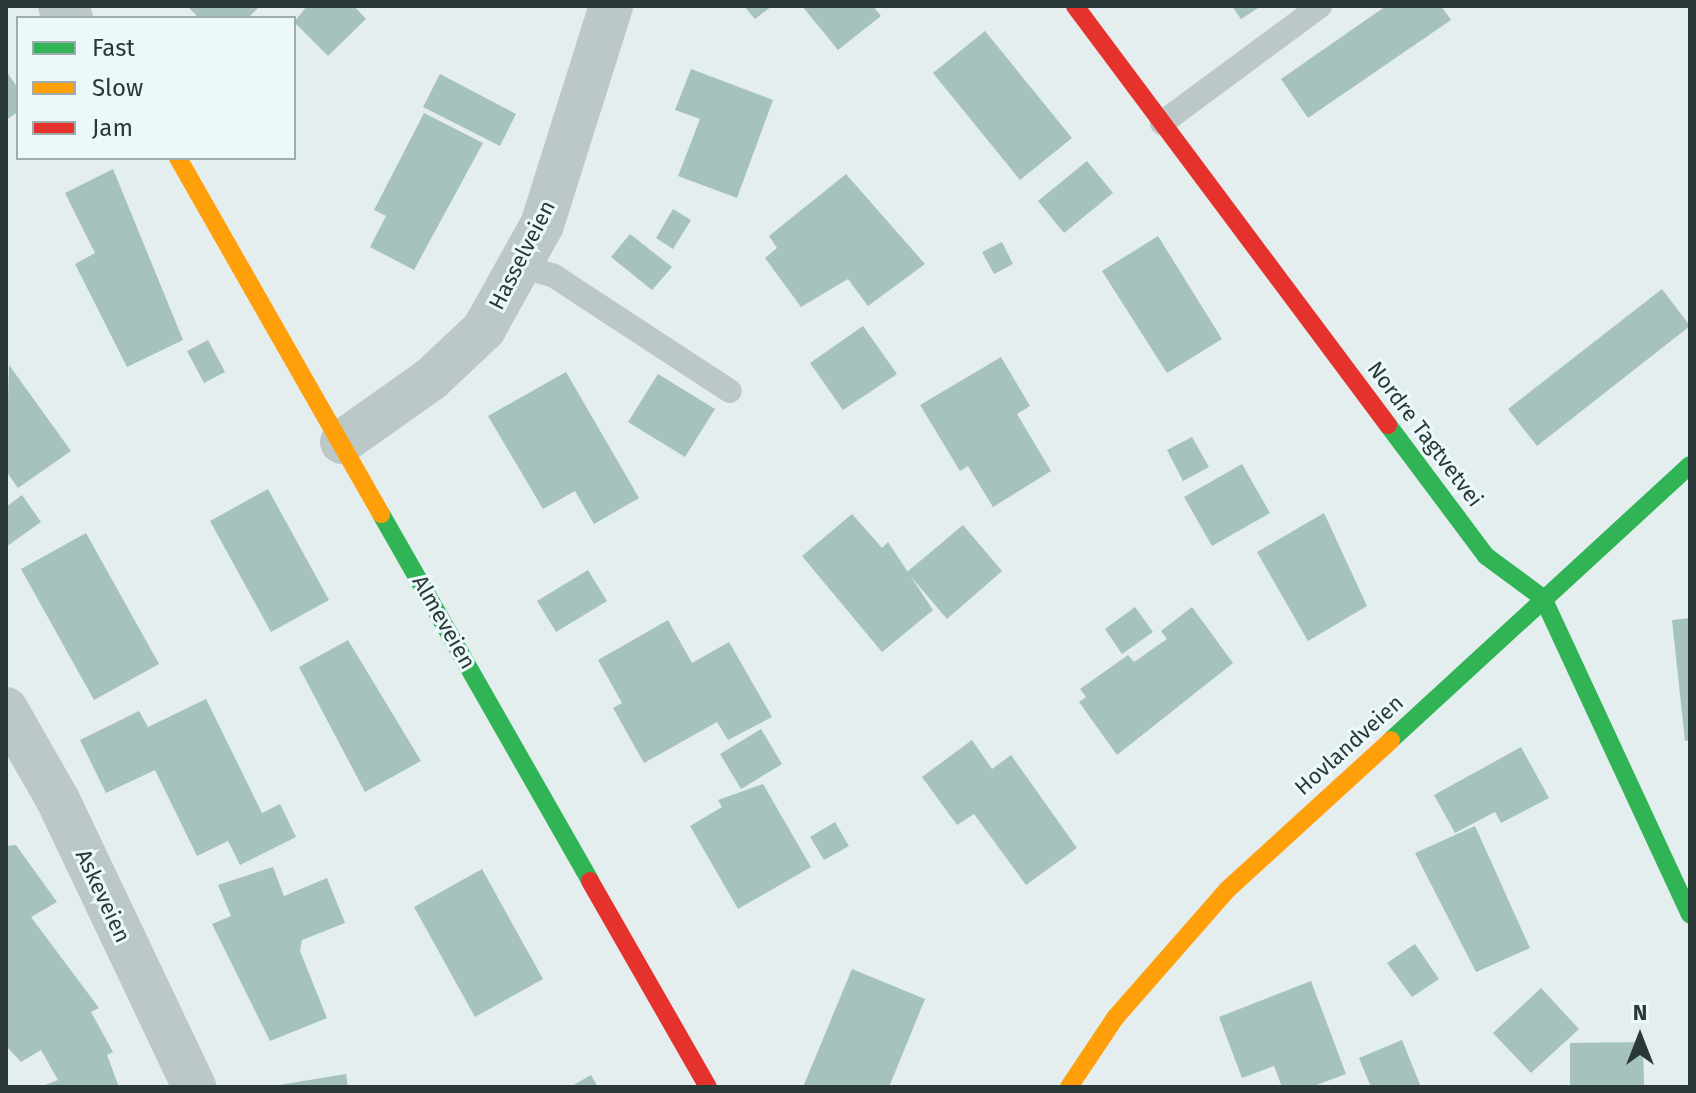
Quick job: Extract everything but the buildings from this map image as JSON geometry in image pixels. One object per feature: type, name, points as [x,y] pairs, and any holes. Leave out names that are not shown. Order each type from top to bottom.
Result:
[{"type":"street","name":"Hasselveien","points":[[342,442],[431,379],[484,329],[520,266],[571,149],[611,6]]},
{"type":"street","name":"Nordre Tagtvetvei","points":[[1075,6],[1486,556],[1543,598],[1690,914]]},
{"type":"street","name":"Almeveien","points":[[179,160],[708,1087]]},
{"type":"street","name":"Hovlandveien","points":[[1069,1087],[1115,1018],[1227,890],[1690,465]]},
{"type":"street","name":"Askeveien","points":[[6,709],[58,800],[194,1087]]},
{"type":"lane","points":[[1162,123],[1320,6]]},
{"type":"lane","points":[[520,266],[554,276],[730,391]]},
{"type":"traffic: fast","points":[[1388,425],[1486,556],[1543,598],[1690,914]]},
{"type":"traffic: fast","points":[[1391,740],[1690,465]]},
{"type":"traffic: fast","points":[[381,514],[590,881]]},
{"type":"traffic: slow","points":[[179,160],[381,514]]},
{"type":"traffic: slow","points":[[1069,1087],[1115,1018],[1227,890],[1391,740]]},
{"type":"traffic: jam","points":[[1075,6],[1388,425]]},
{"type":"traffic: jam","points":[[590,881],[708,1087]]}]
